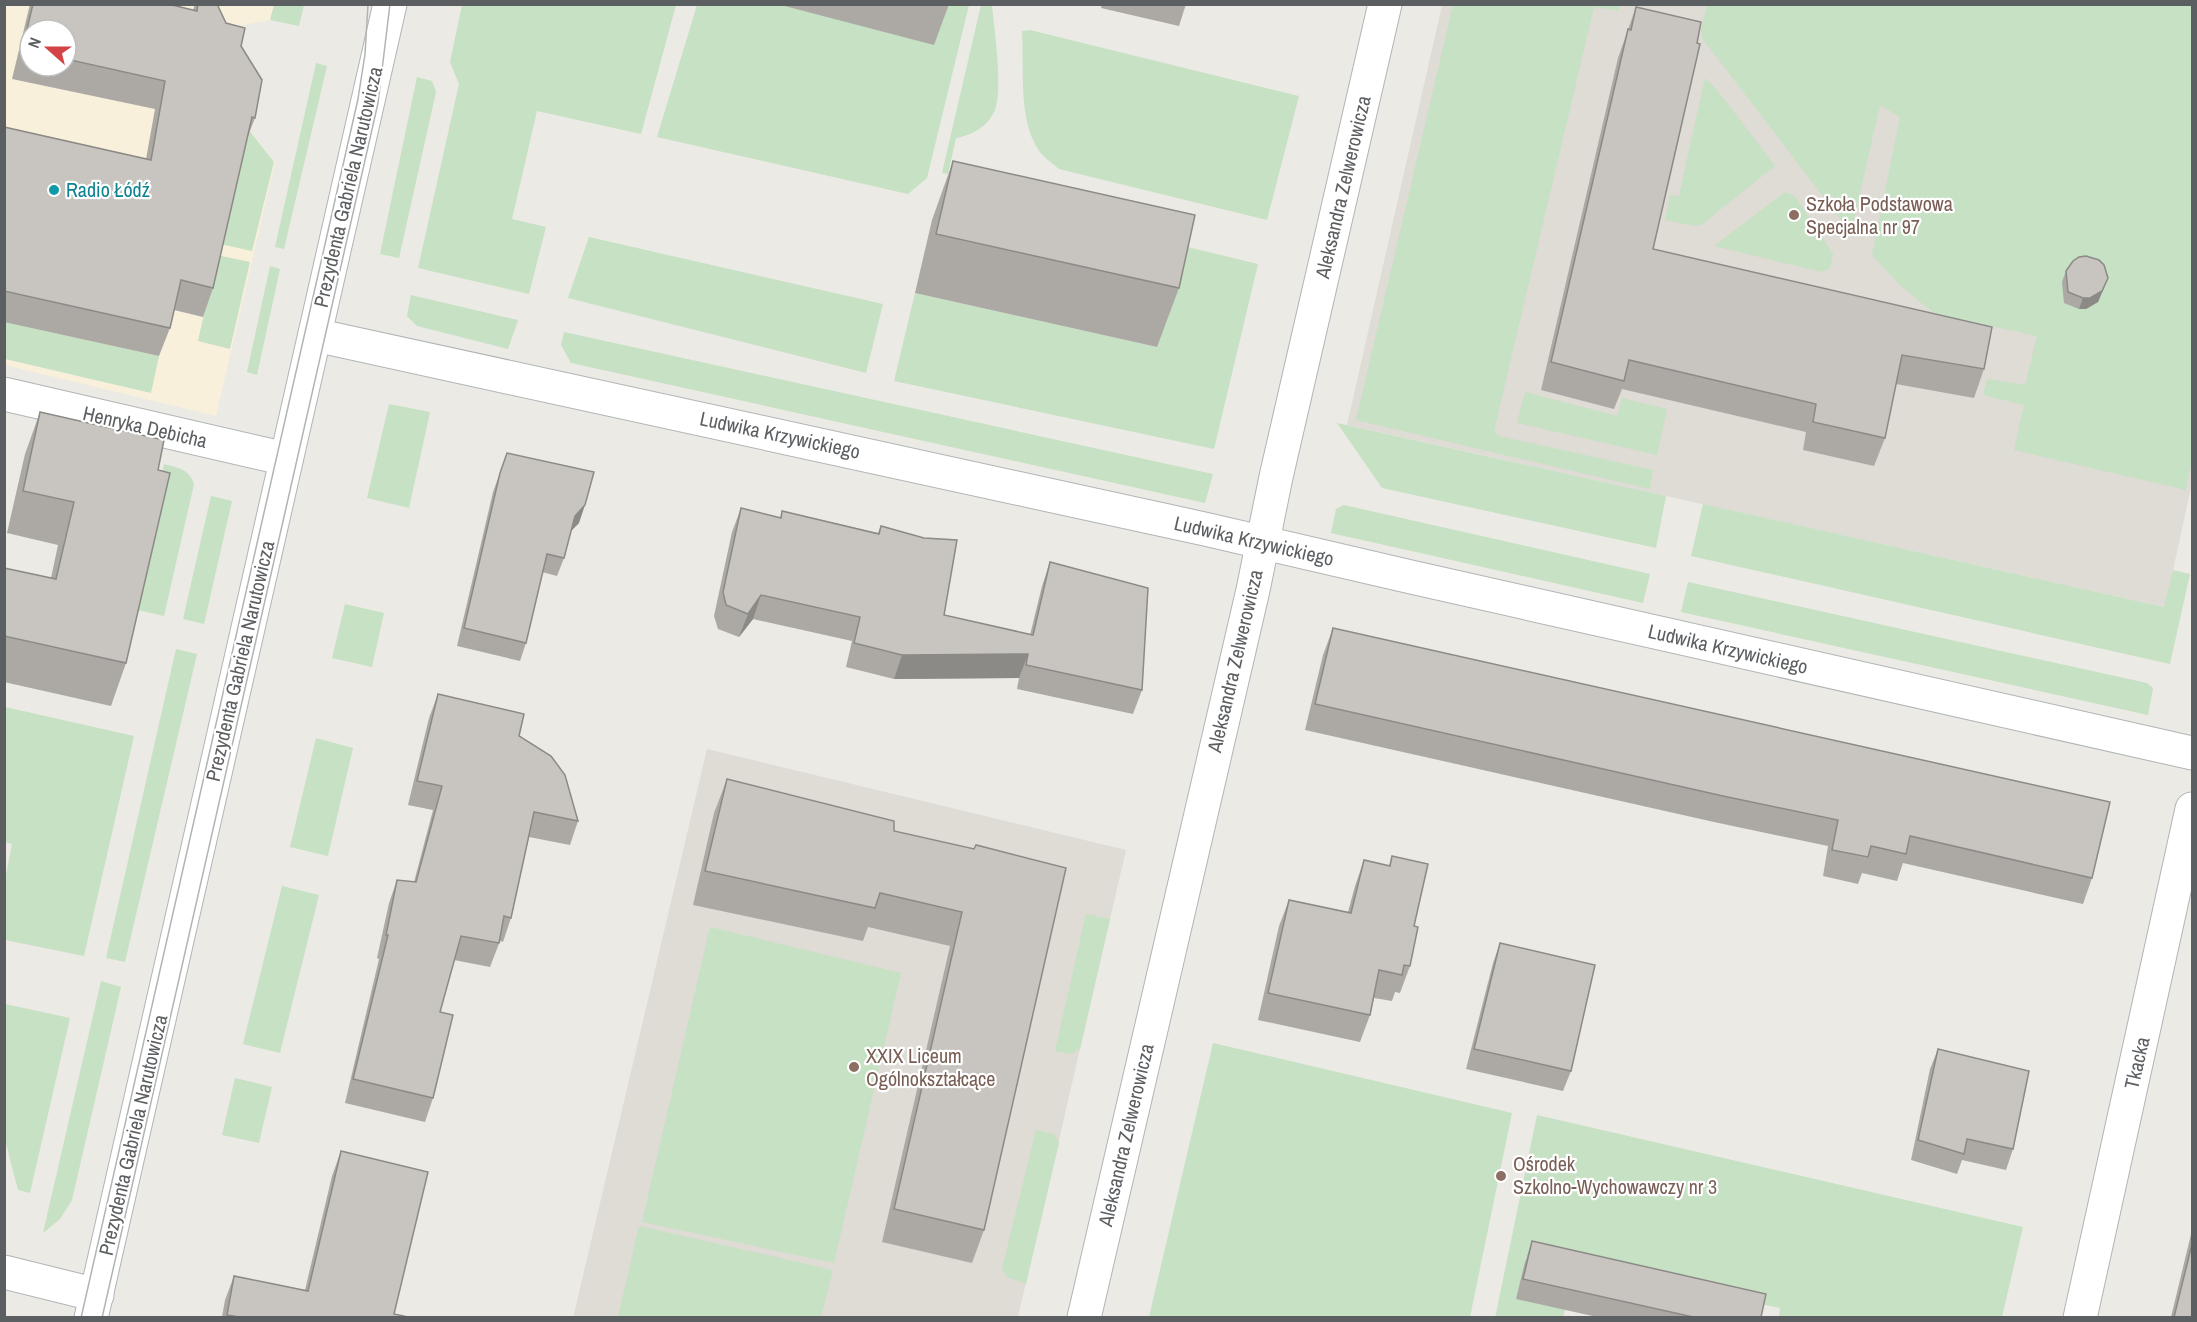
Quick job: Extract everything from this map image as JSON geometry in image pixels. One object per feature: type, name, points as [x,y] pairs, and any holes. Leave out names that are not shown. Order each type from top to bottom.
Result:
[{"type":"street","name":"Prezydenta Gabriela Narutowicza","points":[[94,1306],[390,4]]},
{"type":"street","name":"Aleksandra Zelwerowicza","points":[[1084,1317],[1253,590],[1385,4]]},
{"type":"street","name":"Ludwika Krzywickiego","points":[[315,335],[768,432],[2193,753]]},
{"type":"street","name":"Henryka Debicha","points":[[4,394],[286,459]]},
{"type":"street","name":"Tkacka","points":[[2080,1317],[2193,809]]},
{"type":"street","points":[[4,1272],[94,1306]]},
{"type":"shaded area","name":"Radio Łódź","points":[[5,5],[274,5],[270,20],[243,25],[234,57],[248,129],[275,162],[216,416],[5,365]]},
{"type":"shaded area","name":"Szkoła Podstawowa Specjalna nr 97","points":[[1442,5],[2192,5],[2192,483],[2165,607],[1347,425]]},
{"type":"shaded area","name":"XXIX Liceum Ogólnokształcące","points":[[707,749],[1126,850],[1018,1317],[573,1318]]},
{"type":"green space","points":[[274,5],[304,5],[299,26],[270,20]]},
{"type":"green space","points":[[462,5],[676,5],[641,134],[537,111],[512,219],[546,227],[529,294],[418,268],[459,84],[450,62]]},
{"type":"green space","points":[[697,5],[969,5],[927,178],[908,194],[657,137]]},
{"type":"green space","points":[[981,5],[992,5],[998,76],[997,103],[991,117],[983,126],[968,135],[956,138],[948,174],[942,173]]},
{"type":"green space","points":[[1453,5],[1619,5],[1619,11],[1594,7],[1494,431],[1499,436],[1653,470],[1650,489],[1356,420]]},
{"type":"green space","points":[[1707,5],[2192,5],[2192,459],[2186,490],[2014,450],[2024,405],[1983,395],[1987,379],[2025,385],[2037,336],[1935,314],[1901,286],[1872,255],[1900,117],[1880,105],[1851,233],[1702,38],[1701,29]]},
{"type":"green space","points":[[1030,30],[1299,96],[1267,220],[1059,169],[1041,154],[1029,130],[1026,117],[1022,31]]},
{"type":"green space","points":[[316,63],[327,66],[284,249],[275,247]]},
{"type":"green space","points":[[417,77],[432,81],[436,92],[399,258],[380,254]]},
{"type":"green space","points":[[1705,78],[1717,90],[1775,166],[1701,225],[1695,226],[1665,220],[1670,195],[1679,196]]},
{"type":"green space","points":[[248,129],[274,162],[252,251],[220,244]]},
{"type":"green space","points":[[1785,192],[1795,196],[1833,254],[1830,268],[1822,272],[1714,246]]},
{"type":"green space","points":[[1142,236],[1258,264],[1214,449],[894,381],[915,293],[1157,347]]},
{"type":"green space","points":[[589,237],[883,304],[866,373],[568,298]]},
{"type":"green space","points":[[217,255],[250,262],[230,349],[198,341]]},
{"type":"green space","points":[[270,266],[280,269],[257,375],[247,372]]},
{"type":"green space","points":[[411,295],[518,320],[508,349],[417,326],[407,316]]},
{"type":"green space","points":[[5,322],[159,356],[151,393],[5,359]]},
{"type":"green space","points":[[564,332],[1213,474],[1205,503],[571,363],[561,345]]},
{"type":"green space","points":[[1525,392],[1617,416],[1622,398],[1667,409],[1657,455],[1517,423]]},
{"type":"green space","points":[[389,404],[430,412],[409,508],[367,498]]},
{"type":"green space","points":[[1337,423],[1666,496],[1656,548],[1382,488]]},
{"type":"green space","points":[[164,464],[186,472],[194,484],[164,616],[133,609],[155,515]]},
{"type":"green space","points":[[211,496],[232,501],[204,624],[183,619]]},
{"type":"green space","points":[[1703,504],[2164,607],[2173,570],[2190,574],[2170,664],[1691,556]]},
{"type":"green space","points":[[1344,505],[1650,574],[1643,603],[1331,533],[1336,509]]},
{"type":"green space","points":[[1688,582],[2147,683],[2153,688],[2148,715],[1681,612]]},
{"type":"green space","points":[[345,604],[384,613],[372,667],[332,658]]},
{"type":"green space","points":[[176,649],[197,654],[125,962],[106,958]]},
{"type":"green space","points":[[5,707],[134,736],[84,956],[5,940],[5,880],[12,844],[5,842]]},
{"type":"green space","points":[[316,738],[353,748],[328,856],[290,847]]},
{"type":"green space","points":[[282,886],[319,895],[280,1053],[243,1044]]},
{"type":"green space","points":[[1086,914],[1110,919],[1080,1049],[1071,1054],[1055,1051]]},
{"type":"green space","points":[[710,927],[901,973],[834,1263],[642,1222]]},
{"type":"green space","points":[[101,981],[121,987],[72,1200],[60,1219],[43,1233]]},
{"type":"green space","points":[[5,1004],[70,1018],[30,1193],[18,1190],[5,1140]]},
{"type":"green space","points":[[1213,1043],[1512,1113],[1470,1317],[1149,1317]]},
{"type":"green space","points":[[235,1078],[272,1087],[259,1143],[222,1135]]},
{"type":"green space","points":[[1537,1115],[2023,1227],[2002,1317],[1779,1317],[1780,1308],[1526,1256],[1525,1262],[1565,1310],[1563,1317],[1495,1318]]},
{"type":"green space","points":[[1036,1130],[1054,1134],[1059,1143],[1026,1284],[1007,1277],[1002,1269]]},
{"type":"green space","points":[[639,1226],[833,1270],[821,1317],[618,1317]]},
{"type":"building","name":"Radio Łódź","points":[[33,4],[168,4],[197,11],[198,4],[217,4],[226,23],[245,28],[241,46],[262,80],[255,118],[252,117],[213,288],[181,280],[170,328],[4,291],[4,127],[151,160],[165,81],[78,62],[78,18],[30,18]]},
{"type":"building","points":[[1636,7],[1701,22],[1697,43],[1700,44],[1653,249],[1992,327],[1984,369],[1902,355],[1885,438],[1813,422],[1816,404],[1629,360],[1624,381],[1551,362],[1628,29],[1631,30]]},
{"type":"building","points":[[953,161],[1195,215],[1179,288],[936,234]]},
{"type":"building","points":[[2086,256],[2099,260],[2104,265],[2108,278],[2102,291],[2090,298],[2083,298],[2068,292],[2066,271],[2073,261]]},
{"type":"building","points":[[40,412],[164,440],[158,470],[170,473],[126,663],[4,636],[4,568],[56,579],[74,502],[23,491]]},
{"type":"building","points":[[507,453],[594,472],[585,505],[575,516],[564,558],[547,554],[526,643],[464,628],[500,473]]},
{"type":"building","points":[[741,508],[781,518],[782,511],[879,534],[881,526],[924,538],[957,540],[944,615],[1033,635],[1050,562],[1148,588],[1142,690],[1026,665],[1028,654],[902,655],[854,643],[860,617],[761,595],[748,614],[726,605],[723,592]]},
{"type":"building","points":[[1333,628],[2110,802],[2092,878],[1910,836],[1906,854],[1871,846],[1868,857],[1832,850],[1838,820],[1315,704]]},
{"type":"building","points":[[438,694],[524,714],[519,736],[551,756],[565,775],[578,821],[534,812],[511,918],[504,916],[499,943],[461,936],[440,1012],[453,1015],[433,1098],[353,1079],[388,935],[386,935],[397,880],[416,882],[442,786],[417,781]]},
{"type":"building","points":[[727,779],[894,821],[894,831],[974,849],[976,845],[1066,868],[984,1230],[894,1209],[962,912],[880,893],[875,908],[705,871]]},
{"type":"building","points":[[1392,856],[1428,864],[1414,926],[1418,927],[1410,966],[1404,965],[1402,975],[1379,970],[1370,1015],[1268,993],[1289,900],[1351,913],[1364,860],[1390,866]]},
{"type":"building","points":[[1500,943],[1595,965],[1571,1071],[1474,1049]]},
{"type":"building","points":[[1938,1049],[2029,1071],[2013,1149],[1967,1139],[1964,1154],[1918,1140]]},
{"type":"building","points":[[341,1151],[428,1172],[394,1314],[408,1317],[239,1317],[227,1315],[234,1276],[308,1291]]},
{"type":"building","points":[[2193,1240],[2193,1317],[2174,1317]]},
{"type":"building","points":[[1532,1241],[1766,1294],[1761,1317],[1693,1317],[1523,1279]]},
{"type":"tram line","points":[[81,1318],[358,99],[365,54],[368,4]]},
{"type":"tram line","points":[[102,1318],[378,103],[390,4]]},
{"type":"place","name":"Radio Łódź","points":[[54,190]]},
{"type":"place","name":"Szkoła Podstawowa Specjalna nr 97","points":[[1794,215]]},
{"type":"place","name":"XXIX Liceum Ogólnokształcące","points":[[854,1067]]},
{"type":"place","name":"Ośrodek Szkolno-Wychowawczy nr 3","points":[[1501,1176]]}]
